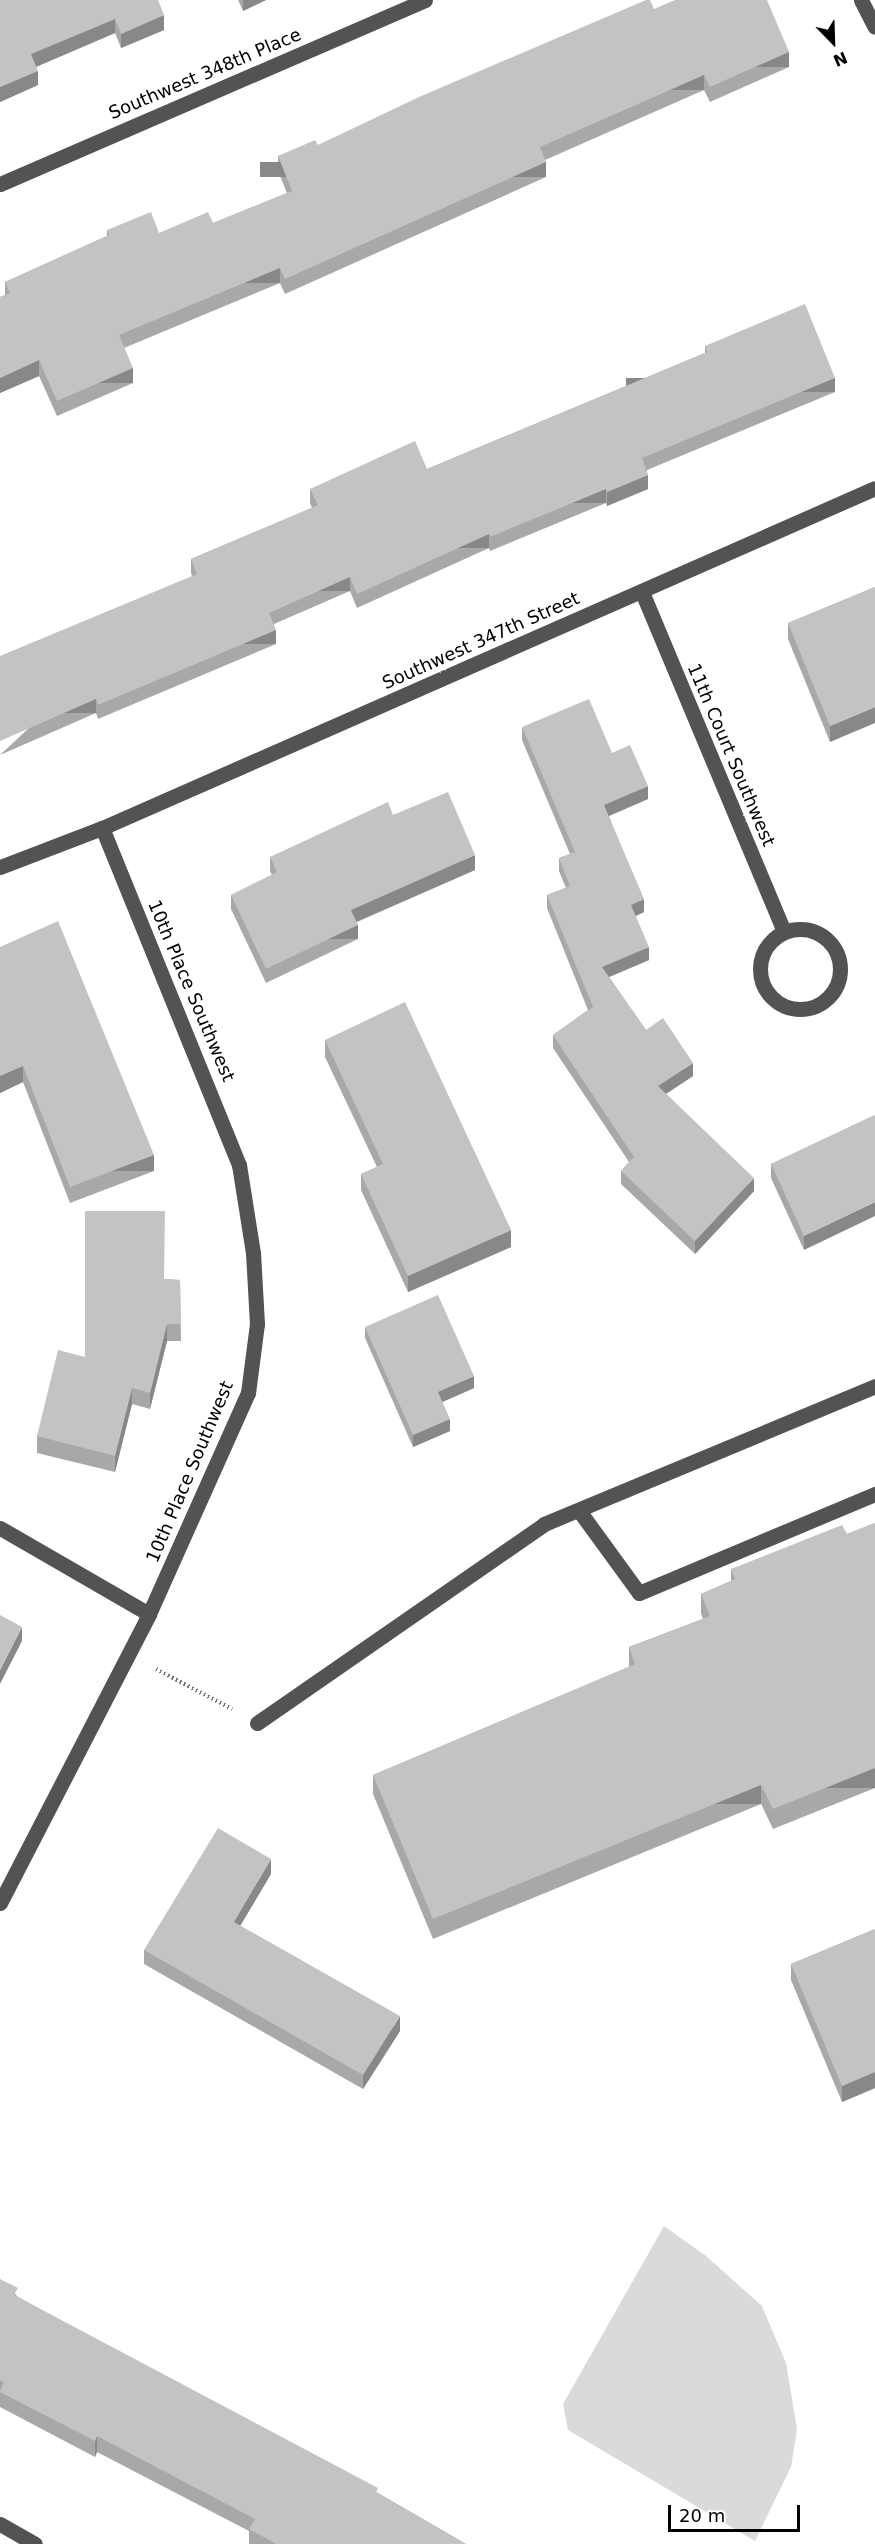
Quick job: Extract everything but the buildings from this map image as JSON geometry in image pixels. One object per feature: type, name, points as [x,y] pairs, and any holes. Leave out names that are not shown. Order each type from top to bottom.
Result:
[{"type":"street","name":"Southwest 348th Place","points":[[0,184],[425,0]]},
{"type":"street","points":[[861,0],[875,27]]},
{"type":"street","name":"Southwest 347th Street","points":[[0,867],[102,828],[875,488]]},
{"type":"street","name":"11th Court Southwest","points":[[642,592],[784,932]]},
{"type":"street","name":"10th Place Southwest","points":[[0,1903],[150,1614],[248,1393],[256,1324],[253,1253],[239,1165],[102,828]]},
{"type":"street","points":[[809,930],[831,943],[837,954],[839,978],[826,1000],[815,1006],[787,1008],[775,1001],[760,978],[764,950],[784,932],[809,930]]},
{"type":"street","points":[[257,1723],[544,1524],[580,1512],[875,1386]]},
{"type":"street","points":[[580,1512],[639,1593],[875,1494]]},
{"type":"street","points":[[0,1528],[150,1614]]},
{"type":"street","points":[[0,2524],[35,2544]]},
{"type":"path","points":[[129,1654],[257,1723]]},
{"type":"shaded area","points":[[664,2226],[706,2256],[762,2306],[786,2363],[797,2429],[791,2467],[755,2541],[568,2430],[563,2404]]}]
